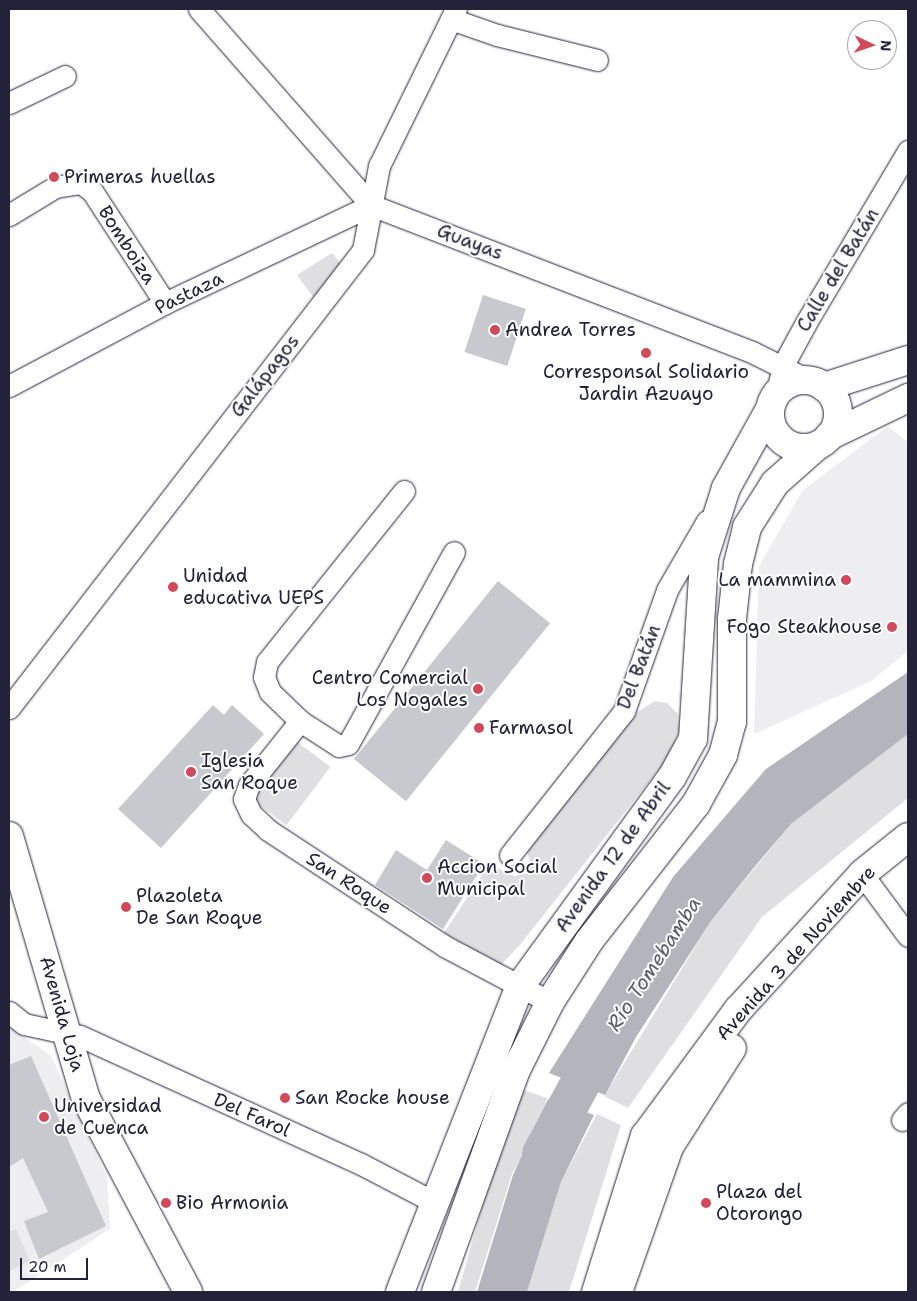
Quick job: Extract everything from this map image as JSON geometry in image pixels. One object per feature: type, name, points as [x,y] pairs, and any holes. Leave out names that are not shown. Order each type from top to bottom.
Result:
[{"type":"main road","points":[[774,401],[792,382],[817,384],[908,360]]},
{"type":"main road","name":"Avenida 12 de Abril","points":[[436,1292],[515,1072],[550,1002],[569,968],[715,773],[732,722],[732,619],[738,564],[747,527],[775,483],[824,440],[837,414],[834,399],[817,384]]},
{"type":"main road","name":"Avenida 12 de Abril","points":[[774,401],[773,427],[784,441],[800,448],[824,440],[908,398]]},
{"type":"main road","name":"Avenida 12 de Abril","points":[[400,1292],[432,1201],[520,986],[672,776],[693,739],[700,584],[713,519],[726,488],[774,401]]},
{"type":"main road","name":"Avenida Loja","points":[[9,836],[70,1035],[86,1099],[188,1292]]},
{"type":"main road","name":"Avenida 3 de Noviembre","points":[[596,1292],[645,1136],[738,1010],[908,838]]},
{"type":"main road","name":"Avenida 3 de Noviembre","points":[[618,1292],[669,1147],[721,1063],[755,1015],[867,880],[908,860]]},
{"type":"street","name":"Guayas","points":[[198,9],[371,205],[783,365],[817,384]]},
{"type":"street","name":"Galápagos","points":[[9,708],[363,250],[379,166],[453,14]]},
{"type":"street","points":[[453,14],[497,35],[597,60]]},
{"type":"street","points":[[9,103],[64,76]]},
{"type":"street","name":"Calle del Batán","points":[[774,401],[783,365],[908,151]]},
{"type":"street","name":"Bomboiza","points":[[9,215],[55,187],[81,183],[92,191],[166,303]]},
{"type":"street","name":"Pastaza","points":[[9,386],[166,303],[371,205]]},
{"type":"street","name":"Del Batán","points":[[510,855],[624,711],[667,590],[726,488]]},
{"type":"street","points":[[404,491],[267,662],[264,677],[270,692],[300,721],[339,746],[356,736],[454,552]]},
{"type":"street","name":"San Roque","points":[[300,721],[249,785],[244,799],[251,814],[268,830],[446,947],[550,1002]]},
{"type":"street","points":[[867,880],[908,936]]},
{"type":"street","name":"Del Farol","points":[[9,1012],[24,1024],[70,1035],[361,1164],[432,1201]]},
{"type":"shaded area","points":[[332,253],[346,270],[319,305],[297,275]]},
{"type":"shaded area","points":[[888,426],[908,442],[908,651],[871,681],[754,734],[759,566],[803,490]]},
{"type":"shaded area","points":[[655,701],[667,703],[678,714],[679,730],[671,754],[519,946],[501,965],[444,933],[489,864],[514,876],[526,874],[531,863],[525,847],[639,711]]},
{"type":"shaded area","points":[[908,734],[908,798],[762,917],[628,1108],[604,1096],[711,921],[791,824]]},
{"type":"shaded area","points":[[296,741],[330,767],[286,825],[252,799]]},
{"type":"shaded area","name":"Universidad de Cuenca","points":[[9,1026],[51,1056],[107,1177],[110,1229],[13,1292],[9,1292]]},
{"type":"shaded area","points":[[521,1089],[547,1098],[537,1131],[512,1174],[475,1292],[458,1292],[498,1151]]},
{"type":"shaded area","points":[[597,1114],[621,1125],[569,1292],[527,1292],[561,1182]]},
{"type":"shaded area","points":[[16,1229],[30,1261],[9,1271],[9,1232]]},
{"type":"water","points":[[908,672],[908,734],[791,824],[756,865],[711,921],[636,1037],[605,1095],[549,1073],[673,877],[766,769]]},
{"type":"water","points":[[548,1099],[594,1115],[561,1182],[527,1292],[477,1292],[513,1175]]},
{"type":"building","name":"Andrea Torres","points":[[483,295],[526,309],[507,366],[464,352]]},
{"type":"building","name":"Centro Comercial Los Nogales","points":[[498,581],[550,623],[406,801],[354,759]]},
{"type":"building","name":"Iglesia San Roque","points":[[213,705],[224,715],[232,705],[264,734],[161,848],[118,809]]},
{"type":"building","name":"Accion Social Municipal","points":[[446,840],[484,864],[443,929],[375,885],[396,850],[427,870]]},
{"type":"building","points":[[31,1056],[106,1226],[39,1259],[24,1221],[48,1212],[23,1158],[9,1167],[9,1065]]},
{"type":"waterway","name":"Río Tomebamba","points":[[542,1154],[606,1036]]},
{"type":"place","name":"Primeras huellas","points":[[54,177]]},
{"type":"place","name":"Andrea Torres","points":[[495,330]]},
{"type":"place","name":"Corresponsal Solidario Jardin Azuayo","points":[[646,353]]},
{"type":"place","name":"La mammina","points":[[846,580]]},
{"type":"place","name":"Unidad educativa UEPS","points":[[173,587]]},
{"type":"place","name":"Fogo Steakhouse","points":[[892,627]]},
{"type":"place","name":"Centro Comercial Los Nogales","points":[[478,689]]},
{"type":"place","name":"Farmasol","points":[[479,728]]},
{"type":"place","name":"Iglesia San Roque","points":[[191,772]]},
{"type":"place","name":"Accion Social Municipal","points":[[427,878]]},
{"type":"place","name":"Plazoleta De San Roque","points":[[126,907]]},
{"type":"place","name":"San Rocke house","points":[[285,1098]]},
{"type":"place","name":"Universidad de Cuenca","points":[[44,1117]]},
{"type":"place","name":"Bio Armonia","points":[[166,1203]]},
{"type":"place","name":"Plaza del Otorongo","points":[[706,1203]]}]
